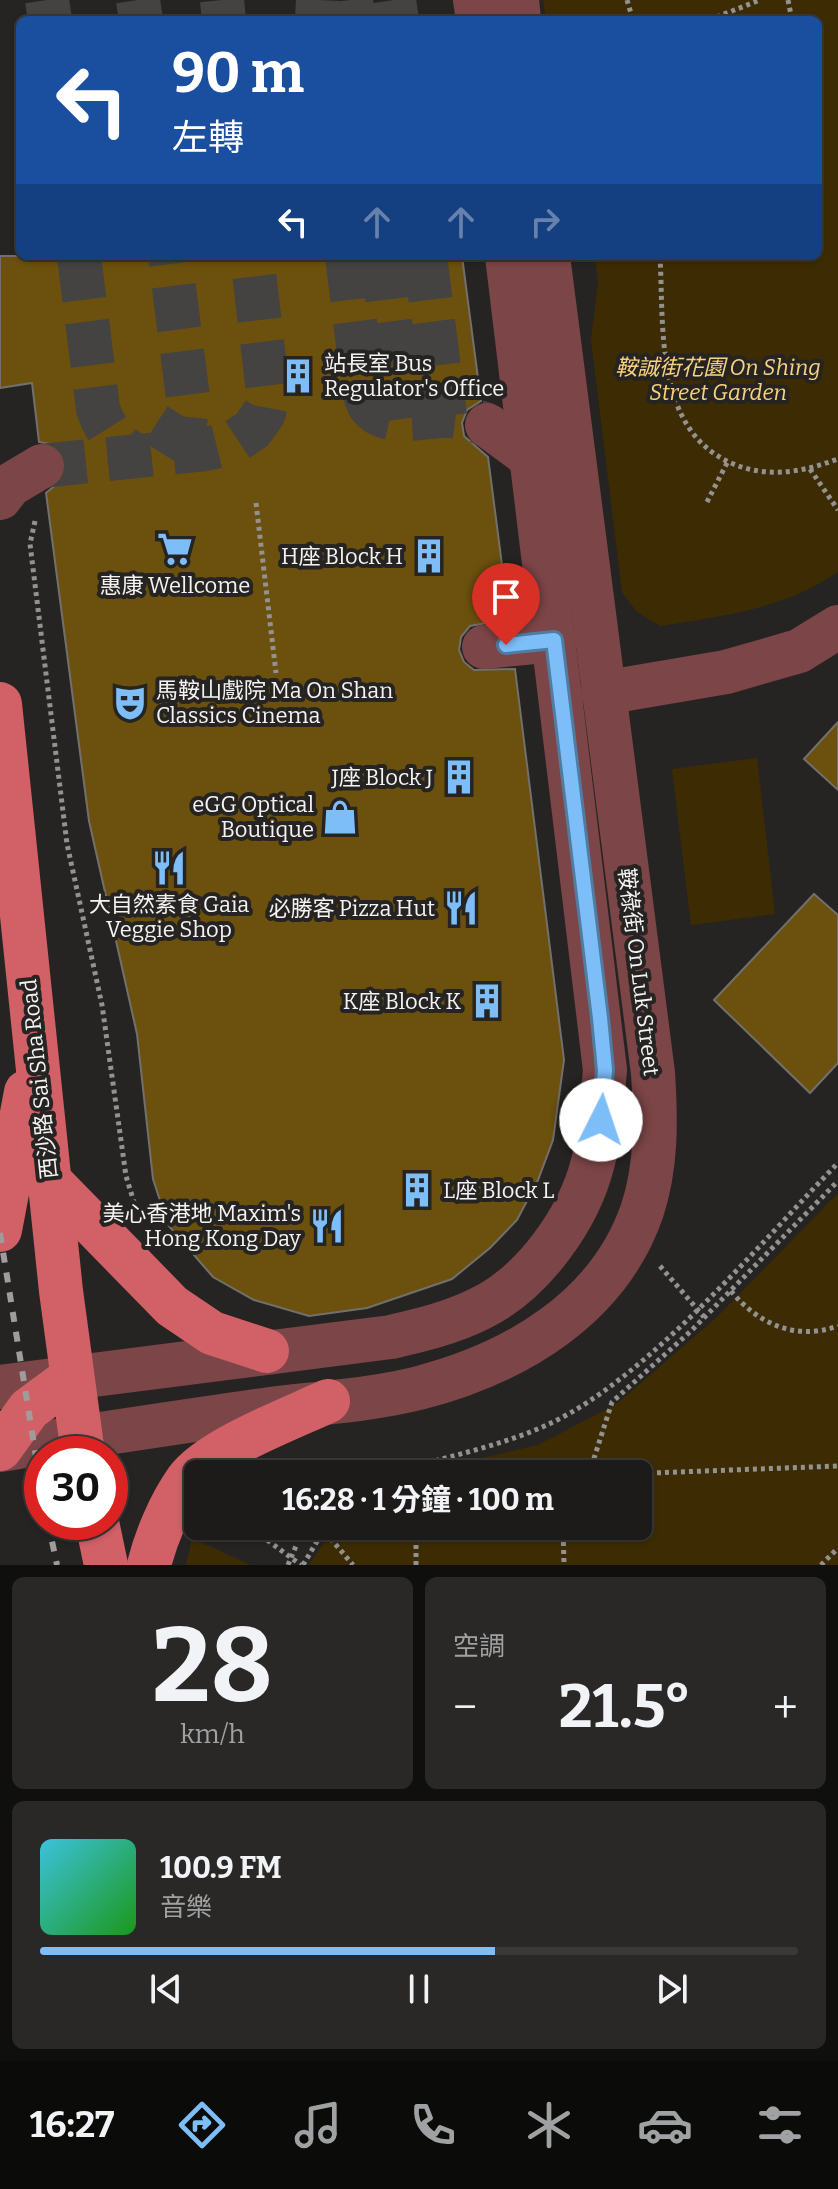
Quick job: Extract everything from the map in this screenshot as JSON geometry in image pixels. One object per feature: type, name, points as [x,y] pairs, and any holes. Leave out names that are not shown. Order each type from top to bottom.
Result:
[{"type":"main road","name":"西沙路 Sai Sha Road","points":[[0,704],[71,1378],[81,1436]]},
{"type":"main road","points":[[0,1230],[35,1038]]},
{"type":"main road","points":[[50,1181],[172,1306],[212,1333],[267,1351]]},
{"type":"main road","points":[[0,1450],[29,1409],[71,1378]]},
{"type":"main road","points":[[149,1565],[154,1543],[188,1478],[236,1443],[328,1401]]},
{"type":"main road","points":[[101,1540],[106,1565]]},
{"type":"street","name":"鞍祿街 On Luk Street","points":[[0,1387],[391,1337],[435,1327],[481,1309],[515,1285],[546,1252],[571,1214],[592,1165],[605,1070],[508,260]]},
{"type":"street","name":"鞍祿街 On Luk Street","points":[[128,1437],[418,1388],[495,1363],[567,1319],[619,1259],[642,1211],[652,1168],[656,1124],[653,1073],[549,260]]},
{"type":"street","points":[[487,425],[533,459]]},
{"type":"street","points":[[19,506],[10,485],[42,466]]},
{"type":"street","points":[[603,693],[726,672],[799,651],[838,627]]},
{"type":"street","points":[[484,647],[554,640]]},
{"type":"street","name":"鞍祿街 On Luk Street","points":[[0,1450],[24,1449]]},
{"type":"path","points":[[719,16],[760,0]]},
{"type":"path","points":[[660,260],[667,361],[676,405],[694,438],[717,457],[745,469],[777,474],[810,469],[838,459]]},
{"type":"path","points":[[707,502],[728,461]]},
{"type":"path","points":[[810,469],[838,510]]},
{"type":"path","points":[[256,503],[276,673]]},
{"type":"path","points":[[19,506],[30,544],[67,844],[102,1005],[126,1176],[138,1217]]},
{"type":"path","points":[[438,1460],[515,1438],[553,1423],[618,1380],[696,1308],[838,1163]]},
{"type":"path","points":[[593,1460],[612,1402],[731,1291],[838,1181]]},
{"type":"path","points":[[659,1264],[704,1317]]},
{"type":"path","points":[[731,1291],[756,1316],[776,1327],[798,1332],[838,1326]]},
{"type":"path","points":[[652,1473],[838,1466]]},
{"type":"path","points":[[268,1540],[302,1565],[316,1540]]},
{"type":"path","points":[[333,1540],[353,1565]]},
{"type":"path","points":[[416,1565],[417,1540]]},
{"type":"path","points":[[563,1540],[564,1565]]},
{"type":"path","points":[[288,1565],[296,1546]]},
{"type":"path","points":[[821,1565],[838,1548]]},
{"type":"green space","name":"鞍誠街花園 On Shing Street Garden","points":[[543,0],[838,0],[838,572],[796,595],[752,609],[660,626],[636,611],[622,592],[591,340],[598,282],[595,260],[822,260],[822,16],[545,16]]},
{"type":"green space","points":[[757,758],[775,914],[691,925],[672,769]]},
{"type":"green space","points":[[838,1193],[838,1565],[309,1565],[326,1540],[652,1540],[652,1460],[474,1460],[538,1445],[618,1403],[717,1317]]},
{"type":"green space","points":[[192,1540],[196,1540],[251,1565],[186,1565]]},
{"type":"building","points":[[0,256],[16,256],[16,260],[463,260],[481,401],[467,410],[462,423],[464,436],[488,457],[509,619],[470,626],[461,637],[459,650],[464,662],[474,670],[515,669],[564,1060],[553,1140],[538,1180],[517,1220],[490,1248],[452,1279],[367,1308],[309,1316],[254,1300],[213,1277],[168,1225],[153,1179],[137,1034],[89,821],[46,493],[63,479],[67,465],[63,453],[55,445],[39,442],[32,383],[0,388]]},
{"type":"building","points":[[838,722],[838,790],[804,759]]},
{"type":"building","points":[[814,894],[838,915],[838,1063],[810,1093],[714,1000]]},
{"type":"tunnel","points":[[47,0],[49,16]]},
{"type":"tunnel","points":[[138,0],[140,16]]},
{"type":"tunnel","points":[[222,0],[224,16]]},
{"type":"tunnel","points":[[317,16],[318,0]]},
{"type":"tunnel","points":[[351,0],[353,16]]},
{"type":"tunnel","points":[[394,0],[396,16]]},
{"type":"tunnel","points":[[79,260],[98,409],[112,436],[135,456]]},
{"type":"tunnel","points":[[163,454],[186,418],[188,398],[171,260]]},
{"type":"tunnel","points":[[42,466],[206,449],[234,442],[252,430],[264,413],[268,392],[252,260]]},
{"type":"tunnel","points":[[347,260],[363,386],[369,405],[385,417],[395,419],[449,416],[487,425]]},
{"type":"tunnel","points":[[382,260],[402,419]]},
{"type":"tunnel","points":[[426,260],[445,416]]},
{"type":"railway","points":[[0,1233],[33,1436]]},
{"type":"railway","points":[[52,1540],[57,1565]]},
{"type":"place","name":"站長室 Bus Regulator's Office","points":[[298,376]]},
{"type":"place","name":"惠康 Wellcome","points":[[175,549]]},
{"type":"place","name":"H座 Block H","points":[[429,556]]},
{"type":"place","name":"馬鞍山戲院 Ma On Shan Classics Cinema","points":[[130,703]]},
{"type":"place","name":"J座 Block J","points":[[459,777]]},
{"type":"place","name":"eGG Optical Boutique","points":[[340,817]]},
{"type":"place","name":"大自然素食 Gaia Veggie Shop","points":[[169,868]]},
{"type":"place","name":"必勝客 Pizza Hut","points":[[461,908]]},
{"type":"place","name":"K座 Block K","points":[[487,1001]]},
{"type":"place","name":"L座 Block L","points":[[417,1190]]},
{"type":"place","name":"美心香港地 Maxim's Hong Kong Day","points":[[327,1226]]},
{"type":"route","points":[[506,645],[554,640],[600,1018],[605,1070],[601,1120]]}]
